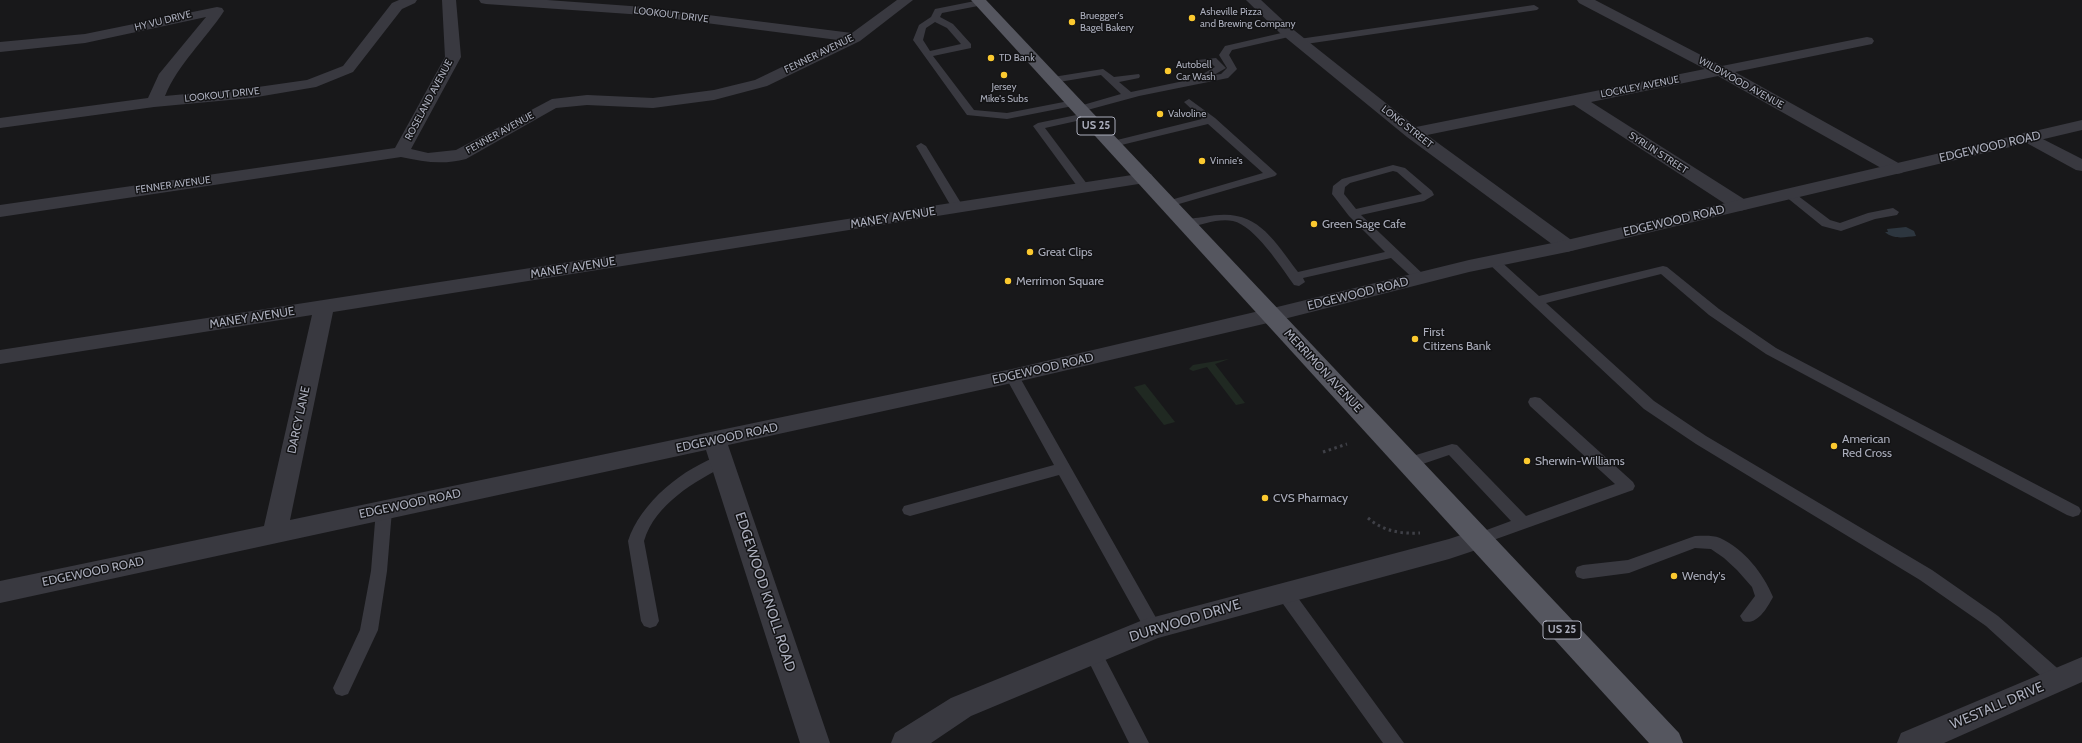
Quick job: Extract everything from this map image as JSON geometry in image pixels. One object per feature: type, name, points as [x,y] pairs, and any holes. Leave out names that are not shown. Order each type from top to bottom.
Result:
[{"type":"main road","name":"MERRIMON AVENUE","points":[[979,1],[1145,178],[1668,743]]},
{"type":"street","name":"LOOKOUT DRIVE","points":[[0,123],[154,102],[251,93],[317,82],[348,69],[397,6],[410,0]]},
{"type":"street","name":"ROSELAND AVENUE","points":[[401,152],[453,57],[450,0]]},
{"type":"street","name":"LOOKOUT DRIVE","points":[[486,0],[644,11],[855,38]]},
{"type":"street","points":[[644,11],[659,0]]},
{"type":"street","name":"FENNER AVENUE","points":[[0,211],[401,152],[428,158],[460,155],[552,104],[587,100],[653,103],[714,95],[761,83],[855,38],[906,0]]},
{"type":"street","name":"LONG STREET","points":[[1253,0],[1294,38],[1413,132],[1566,246]]},
{"type":"street","name":"WILDWOOD AVENUE","points":[[1584,0],[1721,71],[1896,169]]},
{"type":"street","name":"HY VU DRIVE","points":[[0,48],[97,36],[146,26],[189,14],[217,11],[204,30],[165,77],[154,102]]},
{"type":"street","name":"LOCKLEY AVENUE","points":[[1413,132],[1867,41]]},
{"type":"street","name":"SYRLIN STREET","points":[[1576,99],[1740,205]]},
{"type":"street","name":"EDGEWOOD ROAD","points":[[0,592],[384,510],[719,451],[1012,376],[1272,315],[1420,278],[1566,246],[2082,125]]},
{"type":"street","points":[[2030,137],[2082,166]]},
{"type":"street","name":"MANEY AVENUE","points":[[0,357],[1145,178]]},
{"type":"street","name":"DARCY LANE","points":[[275,533],[324,307]]},
{"type":"street","name":"EDGEWOOD KNOLL ROAD","points":[[719,451],[815,743]]},
{"type":"street","name":"DURWOOD DRIVE","points":[[906,743],[960,708],[1153,628],[1449,549],[1479,538]]},
{"type":"street","name":"WESTALL DRIVE","points":[[1912,743],[2070,675]]},
{"type":"lane","points":[[979,1],[938,11],[934,18],[922,28],[918,40],[971,114],[1007,116],[1080,109]]},
{"type":"lane","points":[[1084,188],[1038,126],[1080,109],[1138,93],[1224,76],[1232,69],[1224,55],[1228,48],[1294,38],[1534,8]]},
{"type":"lane","points":[[927,54],[968,46],[950,26],[934,18]]},
{"type":"lane","points":[[1138,93],[1140,88],[1210,74],[1221,68],[1214,60],[1198,63]]},
{"type":"lane","points":[[1053,80],[1103,72],[1128,96]]},
{"type":"lane","points":[[1112,80],[1135,76]]},
{"type":"lane","points":[[1168,204],[1271,174],[1190,102]]},
{"type":"lane","points":[[1113,144],[1211,120]]},
{"type":"lane","points":[[921,146],[958,208]]},
{"type":"lane","points":[[1353,213],[1420,199],[1428,195],[1428,193],[1401,170],[1393,168],[1346,181],[1339,186],[1338,194],[1353,213],[1420,278]]},
{"type":"lane","points":[[1789,194],[1826,223],[1840,227],[1872,216],[1893,212]]},
{"type":"lane","points":[[1187,224],[1238,218],[1253,226],[1297,279],[1394,254]]},
{"type":"lane","points":[[1493,261],[1649,405],[1702,440],[1926,575],[2070,675]]},
{"type":"lane","points":[[1536,300],[1663,270],[1714,312],[1770,352],[2073,511]]},
{"type":"lane","points":[[1012,376],[1153,628]]},
{"type":"lane","points":[[1479,538],[1627,486],[1535,402]]},
{"type":"lane","points":[[1408,463],[1452,449],[1523,523]]},
{"type":"lane","points":[[650,621],[636,541],[637,532],[648,516],[681,484],[704,469],[719,451]]},
{"type":"lane","points":[[910,510],[1063,468]]},
{"type":"lane","points":[[342,688],[369,630],[379,571],[384,510]]},
{"type":"lane","points":[[1583,572],[1629,566],[1695,542],[1714,543],[1730,553],[1759,584],[1764,597],[1748,616]]},
{"type":"lane","points":[[1284,592],[1394,743]]},
{"type":"lane","points":[[1093,652],[1140,743]]},
{"type":"path","points":[[1323,452],[1347,444]]},
{"type":"path","points":[[1368,518],[1382,527],[1398,532],[1409,534],[1425,532]]},
{"type":"shaded area","points":[[1906,227],[1914,231],[1916,236],[1896,237],[1888,235],[1885,232],[1888,232],[1887,229]]},
{"type":"shaded area","points":[[1229,359],[1215,364],[1245,403],[1236,405],[1207,367],[1193,371],[1189,369],[1193,365]]},
{"type":"shaded area","points":[[1145,384],[1175,422],[1164,425],[1134,387]]},
{"type":"place","name":"Asheville Pizza and Brewing Company","points":[[1192,18]]},
{"type":"place","name":"Bruegger's Bagel Bakery","points":[[1072,22]]},
{"type":"place","name":"TD Bank","points":[[991,58]]},
{"type":"place","name":"Autobell Car Wash","points":[[1168,71]]},
{"type":"place","name":"Jersey Mike's Subs","points":[[1004,75]]},
{"type":"place","name":"Valvoline","points":[[1160,114]]},
{"type":"place","name":"Vinnie's","points":[[1202,161]]},
{"type":"place","name":"Green Sage Cafe","points":[[1314,224]]},
{"type":"place","name":"Great Clips","points":[[1030,252]]},
{"type":"place","name":"Merrimon Square","points":[[1008,281]]},
{"type":"place","name":"First Citizens Bank","points":[[1415,339]]},
{"type":"place","name":"American Red Cross","points":[[1834,446]]},
{"type":"place","name":"Sherwin-Williams","points":[[1527,461]]},
{"type":"place","name":"CVS Pharmacy","points":[[1265,498]]},
{"type":"place","name":"Wendy's","points":[[1674,576]]}]
